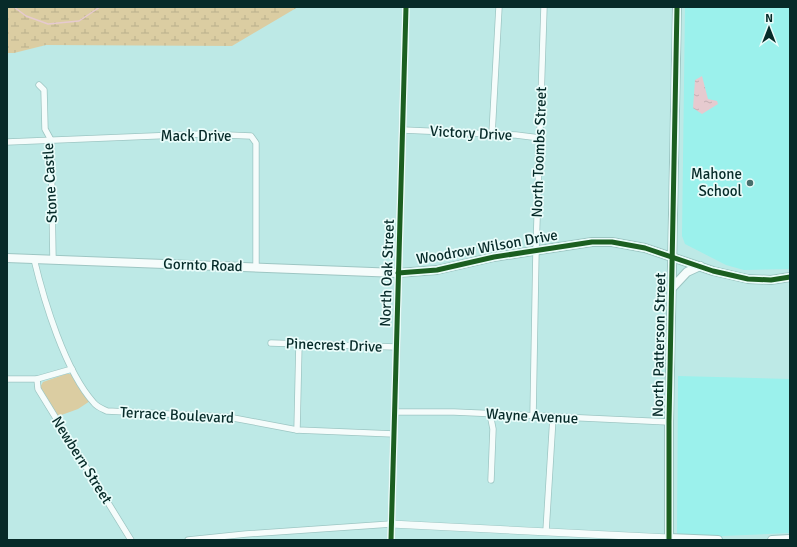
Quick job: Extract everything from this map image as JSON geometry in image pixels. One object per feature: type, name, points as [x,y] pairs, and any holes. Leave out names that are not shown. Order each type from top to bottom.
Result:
[{"type":"main road","name":"North Patterson Street","points":[[669,539],[669,422],[677,7]]},
{"type":"main road","name":"Woodrow Wilson Drive","points":[[398,273],[438,270],[494,257],[536,250],[592,242],[612,242],[645,248],[713,271],[748,279],[771,280],[790,277]]},
{"type":"main road","name":"Gornto Road","points":[[7,258],[398,273]]},
{"type":"main road","points":[[672,288],[687,272],[700,266]]},
{"type":"main road","points":[[669,539],[718,540]]},
{"type":"main road","points":[[772,540],[790,539]]},
{"type":"street","name":"North Oak Street","points":[[391,540],[406,7]]},
{"type":"street","points":[[492,134],[500,7]]},
{"type":"street","name":"North Toombs Street","points":[[533,417],[536,250],[544,7]]},
{"type":"street","name":"Stone Castle","points":[[39,85],[44,90],[45,130],[51,140],[53,260]]},
{"type":"street","name":"Victory Drive","points":[[403,130],[540,138]]},
{"type":"street","name":"Mack Drive","points":[[7,142],[202,134],[252,136],[256,143],[256,267]]},
{"type":"street","name":"Terrace Boulevard","points":[[34,259],[42,292],[72,369],[95,405],[107,411],[228,417],[297,430],[394,434]]},
{"type":"street","name":"Pinecrest Drive","points":[[271,343],[396,347]]},
{"type":"street","points":[[297,430],[299,343]]},
{"type":"street","points":[[7,379],[37,379],[72,369]]},
{"type":"street","name":"Newbern Street","points":[[37,379],[38,389],[130,540]]},
{"type":"street","name":"Wayne Avenue","points":[[395,412],[490,414],[669,422]]},
{"type":"street","points":[[490,414],[493,429],[491,480]]},
{"type":"street","points":[[546,531],[552,417]]},
{"type":"street","points":[[188,540],[246,534],[391,524],[546,531],[669,539]]},
{"type":"shaded area","points":[[685,7],[790,7],[790,269],[744,270],[726,265],[685,244],[682,236]]},
{"type":"shaded area","points":[[678,376],[790,379],[790,533],[722,536],[723,540],[677,540]]},
{"type":"green space","points":[[7,7],[298,7],[232,46],[46,45],[14,53],[7,53]]},
{"type":"green space","points":[[66,374],[71,374],[90,401],[78,409],[56,417],[39,389],[43,382]]},
{"type":"water","points":[[702,76],[708,99],[717,101],[718,104],[702,114],[693,108],[695,80]]},
{"type":"waterway","points":[[14,7],[26,16],[48,24],[79,21],[100,7]]},
{"type":"cycle path","points":[[391,540],[406,7]]},
{"type":"cycle path","points":[[669,540],[669,422],[677,7]]},
{"type":"cycle path","points":[[398,273],[437,270],[494,257],[592,242],[612,242],[645,248],[713,271],[748,279],[771,280],[790,277]]},
{"type":"place","name":"Mahone School","points":[[750,183]]}]
